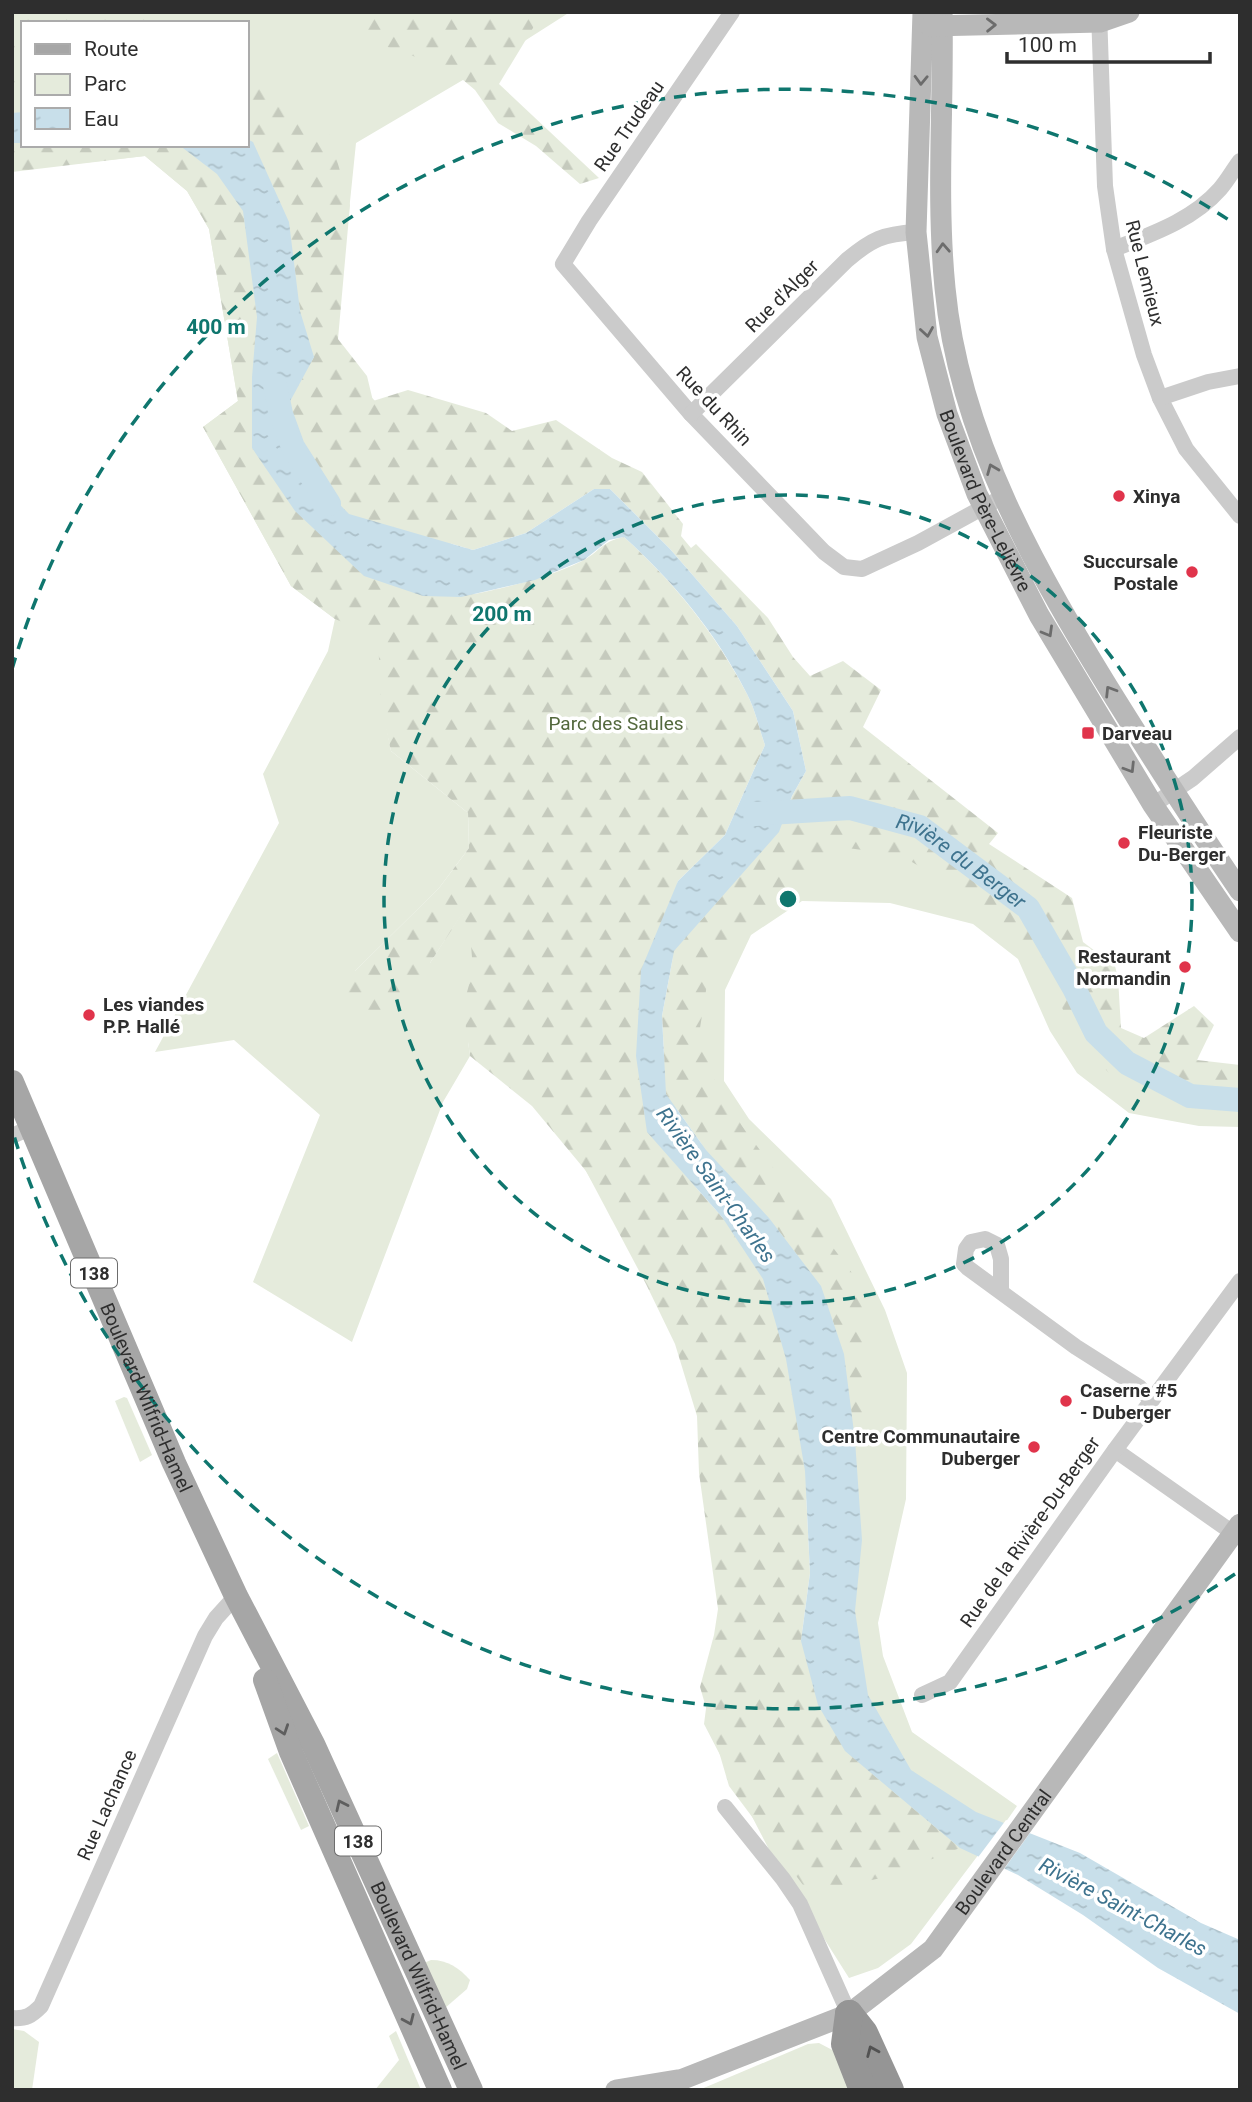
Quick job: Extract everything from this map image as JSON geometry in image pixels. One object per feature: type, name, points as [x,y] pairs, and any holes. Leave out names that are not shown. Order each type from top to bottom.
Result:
[{"type":"highway","points":[[849,2014],[845,2044],[863,2090]]},
{"type":"highway","points":[[849,2014],[864,2033],[890,2090]]},
{"type":"main road","points":[[933,19],[1095,16],[1129,12]]},
{"type":"main road","name":"Boulevard Père-Lelièvre","points":[[933,19],[916,232],[927,337],[947,414],[984,508],[1044,625],[1153,805],[1240,933]]},
{"type":"main road","name":"Boulevard Père-Lelièvre","points":[[933,19],[945,289],[964,386],[985,452],[1003,497],[1068,623],[1172,790],[1240,891]]},
{"type":"main road","name":"Boulevard Wilfrid-Hamel","points":[[12,1082],[22,1131],[236,1596],[313,1744],[471,2090]]},
{"type":"main road","name":"Boulevard Central","points":[[663,2090],[683,2079],[849,2014],[933,1949],[1237,1529]]},
{"type":"main road","name":"Boulevard Wilfrid-Hamel","points":[[236,1596],[290,1752],[440,2090]]},
{"type":"main road","name":"Boulevard Central","points":[[616,2090],[683,2079]]},
{"type":"street","name":"Rue Trudeau","points":[[563,264],[589,221],[732,12]]},
{"type":"street","name":"Rue Lemieux","points":[[1095,16],[1105,186],[1114,249],[1144,355],[1160,398],[1186,449],[1240,516]]},
{"type":"street","points":[[1114,249],[1163,230],[1192,213],[1220,189],[1240,161]]},
{"type":"street","name":"Rue d'Alger","points":[[691,414],[847,260],[868,243],[884,235],[916,232]]},
{"type":"street","name":"Rue du Rhin","points":[[563,264],[691,414],[824,552],[844,567],[862,569],[984,508]]},
{"type":"street","points":[[1160,398],[1208,382],[1240,376]]},
{"type":"street","points":[[984,508],[1003,497]]},
{"type":"street","points":[[1153,805],[1193,778],[1240,737]]},
{"type":"street","name":"Rue de la Rivière-Du-Berger","points":[[922,1695],[950,1682],[1151,1400],[1240,1281]]},
{"type":"street","points":[[1001,1292],[1076,1347],[1139,1387],[1151,1400]]},
{"type":"street","points":[[1115,1450],[1237,1529]]},
{"type":"street","name":"Rue Lachance","points":[[12,2018],[24,2019],[32,2016],[41,2006],[205,1636],[216,1618],[236,1596]]},
{"type":"street","points":[[725,1807],[800,1904],[849,2014]]},
{"type":"green space","name":"Parc des Saules","points":[[12,12],[570,12],[468,77],[356,143],[334,358],[398,425],[643,970],[805,1641],[979,1854],[911,1944],[878,1968],[849,1978],[775,1861],[704,1724],[722,1585],[706,1417],[654,1286],[535,1085],[468,1041],[470,1056],[443,1102],[352,1342],[253,1282],[320,1115],[234,1040],[155,1052],[279,823],[263,774],[328,651],[335,619],[291,586],[203,427],[238,401],[209,229],[187,191],[145,156],[12,171]],"holes":[[[384,715],[478,819],[467,924],[462,913],[430,963],[355,971],[439,888],[469,848],[468,813],[391,751]]]},
{"type":"green space","points":[[171,12],[182,21],[21,21],[21,112],[12,113],[12,14]]},
{"type":"green space","points":[[346,12],[551,12],[536,23],[499,84],[599,178],[580,184],[536,146],[498,123],[475,90],[450,69],[376,43]]},
{"type":"green space","points":[[248,74],[292,108],[328,130],[350,205],[338,339],[367,376],[373,401],[408,390],[486,413],[512,431],[556,420],[612,458],[642,472],[683,524],[681,536],[691,548],[696,544],[768,618],[793,657],[810,676],[843,661],[881,690],[863,727],[998,833],[989,844],[1072,898],[1083,942],[1115,966],[1121,1028],[1144,1038],[1194,1006],[1214,1025],[1197,1060],[1240,1065],[1240,1106],[1222,1105],[1110,1074],[1075,1038],[1049,977],[1006,931],[963,892],[900,855],[840,847],[814,878],[783,894],[745,927],[708,978],[700,1028],[716,1085],[742,1126],[861,1285],[867,1430],[855,1440],[844,1354],[821,1286],[769,1218],[706,1150],[666,1094],[662,1016],[674,951],[779,832],[792,796],[806,771],[793,711],[737,626],[670,549],[610,489],[594,489],[526,533],[473,550],[349,514],[305,469],[280,420],[314,357],[300,311],[289,222],[253,142],[248,140]]},
{"type":"green space","name":"Parc des Saules","points":[[12,143],[21,143],[21,147],[182,147],[217,174],[243,211],[257,317],[252,377],[252,448],[461,597],[523,583],[553,573],[588,558],[605,544],[624,537],[676,590],[722,650],[735,672],[752,706],[765,745],[725,835],[678,881],[636,1056],[647,1132],[722,1217],[763,1279],[786,1359],[805,1471],[810,1573],[801,1641],[845,1751],[960,1848],[886,1877],[809,1893],[729,1786],[700,1687],[718,1609],[699,1473],[697,1416],[675,1344],[646,1284],[586,1171],[532,1106],[470,1056],[463,1007],[473,970],[470,932],[462,914],[430,963],[402,1017],[362,1012],[340,989],[439,888],[469,848],[468,813],[391,751],[381,706],[378,636],[335,619],[291,586],[203,427],[238,401],[209,229],[187,191],[145,156],[12,172]]},
{"type":"green space","points":[[783,809],[922,824],[1100,1027],[1240,1091],[1240,1127],[1199,1126],[1129,1113],[1077,1073],[1050,1031],[1018,959],[973,924],[890,903],[802,901],[751,935],[725,990],[724,1081],[749,1119],[831,1199],[885,1310],[907,1373],[906,1499],[878,1623],[883,1656],[912,1732],[1017,1806],[1003,1826],[973,1815],[909,1773],[865,1695],[703,1153],[671,949]]},
{"type":"green space","points":[[127,1398],[152,1455],[140,1462],[115,1401]]},
{"type":"green space","points":[[277,1753],[309,1826],[301,1830],[268,1759]]},
{"type":"green space","points":[[431,1960],[443,1961],[453,1966],[470,1980],[467,1989],[445,2008],[424,1963]]},
{"type":"green space","points":[[12,2029],[24,2031],[39,2042],[32,2090],[12,2090]]},
{"type":"green space","points":[[396,2031],[421,2090],[375,2090],[399,2060],[389,2036]]},
{"type":"green space","points":[[819,2043],[838,2053],[855,2090],[699,2090],[808,2044]]},
{"type":"water","points":[[21,112],[21,143],[12,143],[12,113]]},
{"type":"water","name":"Rivière Saint-Charles","points":[[248,140],[253,142],[289,222],[300,311],[314,357],[280,420],[305,469],[349,514],[473,550],[526,533],[594,489],[610,489],[670,549],[737,626],[793,711],[806,771],[792,796],[779,832],[674,951],[662,1016],[666,1094],[706,1150],[769,1218],[821,1286],[844,1354],[855,1440],[862,1540],[855,1611],[868,1695],[911,1770],[976,1812],[1080,1853],[1201,1923],[1240,1940],[1240,2014],[1158,1968],[1083,1915],[1018,1875],[960,1848],[845,1751],[818,1705],[801,1641],[810,1573],[805,1471],[786,1359],[763,1279],[722,1217],[647,1132],[636,1056],[641,970],[678,881],[725,835],[765,745],[752,706],[722,650],[693,610],[660,572],[624,537],[609,540],[584,560],[535,580],[461,597],[423,596],[364,576],[295,511],[252,448],[252,377],[257,317],[243,211],[217,174],[182,147],[248,147]]},
{"type":"pier","points":[[1006,1820],[1032,1830],[1002,1872],[976,1860]]},
{"type":"waterway","name":"Rivière Saint-Charles","points":[[275,385],[281,414],[293,447],[329,504]]},
{"type":"waterway","name":"Rivière du Berger","points":[[755,814],[850,808],[920,827],[1028,908],[1074,988],[1096,1033],[1127,1063],[1190,1096],[1240,1100]]},
{"type":"place","name":"Xinya","points":[[1119,496]]},
{"type":"place","name":"Succursale Postale","points":[[1192,572]]},
{"type":"place","name":"Darveau","points":[[1088,733]]},
{"type":"place","name":"Fleuriste Du-Berger","points":[[1124,843]]},
{"type":"place","name":"Restaurant Normandin","points":[[1185,967]]},
{"type":"place","name":"Les viandes P.P. Hallé","points":[[89,1015]]},
{"type":"place","name":"Caserne #5 - Duberger","points":[[1066,1401]]},
{"type":"place","name":"Centre Communautaire Duberger","points":[[1034,1447]]}]
